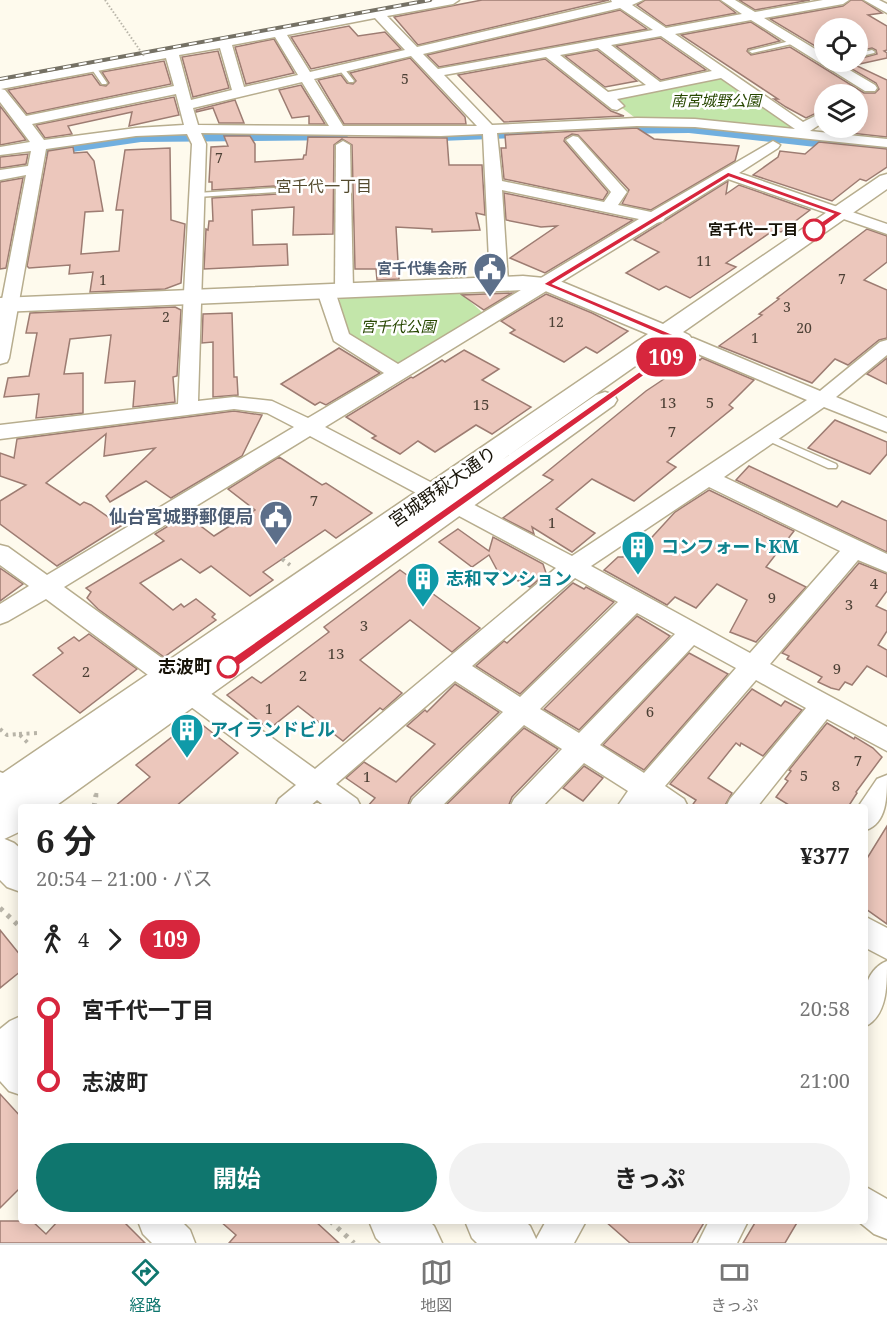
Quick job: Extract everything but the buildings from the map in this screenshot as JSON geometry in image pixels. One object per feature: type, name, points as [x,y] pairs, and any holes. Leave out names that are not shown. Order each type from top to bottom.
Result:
[{"type":"main road","points":[[0,855],[18,871]]},
{"type":"main road","points":[[396,1224],[417,1243]]},
{"type":"main road","points":[[492,1224],[513,1243]]},
{"type":"street","points":[[0,85],[453,0]]},
{"type":"street","points":[[186,105],[620,2],[637,0]]},
{"type":"street","points":[[727,0],[814,54]]},
{"type":"street","points":[[435,73],[843,0]]},
{"type":"street","points":[[870,0],[887,9]]},
{"type":"street","points":[[620,2],[724,73],[803,131]]},
{"type":"street","points":[[379,15],[435,73],[490,136],[500,282]]},
{"type":"street","points":[[279,33],[341,138],[335,290],[341,337],[398,373]]},
{"type":"street","points":[[225,43],[239,92]]},
{"type":"street","points":[[600,43],[658,87]]},
{"type":"street","points":[[548,52],[637,122]]},
{"type":"street","points":[[172,54],[196,136],[197,195],[188,408]]},
{"type":"street","points":[[843,72],[869,89]]},
{"type":"street","points":[[606,97],[724,73]]},
{"type":"street","points":[[23,121],[181,89]]},
{"type":"street","points":[[0,93],[23,121],[38,157],[5,305],[0,358]]},
{"type":"street","points":[[490,136],[637,122],[695,123],[803,131],[887,143]]},
{"type":"street","points":[[803,131],[814,123]]},
{"type":"street","points":[[0,151],[38,157],[150,144],[196,136],[341,138],[490,136],[573,140],[665,135],[887,158]]},
{"type":"street","points":[[573,140],[619,192],[608,208]]},
{"type":"street","points":[[0,615],[657,218],[773,145]]},
{"type":"street","points":[[0,174],[38,157]]},
{"type":"street","points":[[728,174],[887,229]]},
{"type":"street","name":"宮城野萩大通り","points":[[10,804],[169,677],[446,499],[850,217],[887,180]]},
{"type":"street","points":[[494,184],[657,218]]},
{"type":"street","name":"宮城野萩大通り","points":[[850,217],[887,201]]},
{"type":"street","points":[[5,305],[500,282],[547,284],[887,426]]},
{"type":"street","points":[[293,804],[573,567],[824,398],[887,346]]},
{"type":"street","points":[[0,432],[188,408],[251,403],[272,407],[573,567],[887,740]]},
{"type":"street","points":[[708,478],[887,564]]},
{"type":"street","name":"宮城野萩大通り","points":[[10,804],[190,694],[446,499]]},
{"type":"street","points":[[639,798],[855,548]]},
{"type":"street","points":[[0,553],[342,804]]},
{"type":"street","points":[[426,804],[634,601]]},
{"type":"street","points":[[527,804],[692,632]]},
{"type":"street","points":[[454,667],[521,712],[582,747],[639,798],[662,804]]},
{"type":"street","points":[[742,804],[824,704]]},
{"type":"street","points":[[868,815],[887,787]]},
{"type":"street","points":[[868,932],[887,945]]},
{"type":"street","points":[[868,1007],[887,976]]},
{"type":"street","points":[[0,1050],[18,1035]]},
{"type":"street","points":[[0,1057],[18,1076]]},
{"type":"street","points":[[868,1206],[887,1221]]},
{"type":"street","points":[[159,1224],[177,1243]]},
{"type":"street","points":[[552,1243],[566,1224]]},
{"type":"street","points":[[716,1243],[728,1224]]},
{"type":"lane","points":[[752,51],[794,42]]},
{"type":"lane","points":[[868,53],[872,52]]},
{"type":"lane","points":[[94,68],[104,83]]},
{"type":"lane","points":[[341,68],[351,81]]},
{"type":"lane","points":[[197,195],[274,190]]},
{"type":"lane","points":[[768,437],[832,466]]},
{"type":"path","points":[[105,0],[144,57]]},
{"type":"path","points":[[0,729],[7,735],[20,734],[35,749]]},
{"type":"path","points":[[0,908],[18,925]]},
{"type":"path","points":[[333,1224],[354,1243]]},
{"type":"green space","name":"南宮城野公園","points":[[718,77],[726,79],[795,128],[790,131],[646,120],[634,117],[613,101],[615,97]]},
{"type":"green space","name":"宮千代公園","points":[[458,290],[485,315],[401,364],[390,364],[345,334],[336,302],[346,295]]},
{"type":"waterway","points":[[607,130],[689,129],[887,151]]},
{"type":"waterway","points":[[415,138],[536,134]]},
{"type":"waterway","points":[[45,152],[141,138],[341,137]]},
{"type":"railway","points":[[0,79],[430,0]]},
{"type":"bus line","name":"109","points":[[228,667],[686,342],[547,284],[728,174],[839,213],[814,230]]},
{"type":"place","name":"宮千代一丁目","points":[[814,230]]},
{"type":"place","name":"宮千代集会所","points":[[490,298]]},
{"type":"place","name":"仙台宮城野郵便局","points":[[276,546]]},
{"type":"place","name":"コンフォートKM","points":[[638,576]]},
{"type":"place","name":"志和マンション","points":[[423,608]]},
{"type":"place","name":"志波町","points":[[228,667]]},
{"type":"place","name":"アイランドビル","points":[[187,759]]},
{"type":"district","name":"宮千代一丁目","points":[[324,186]]}]
